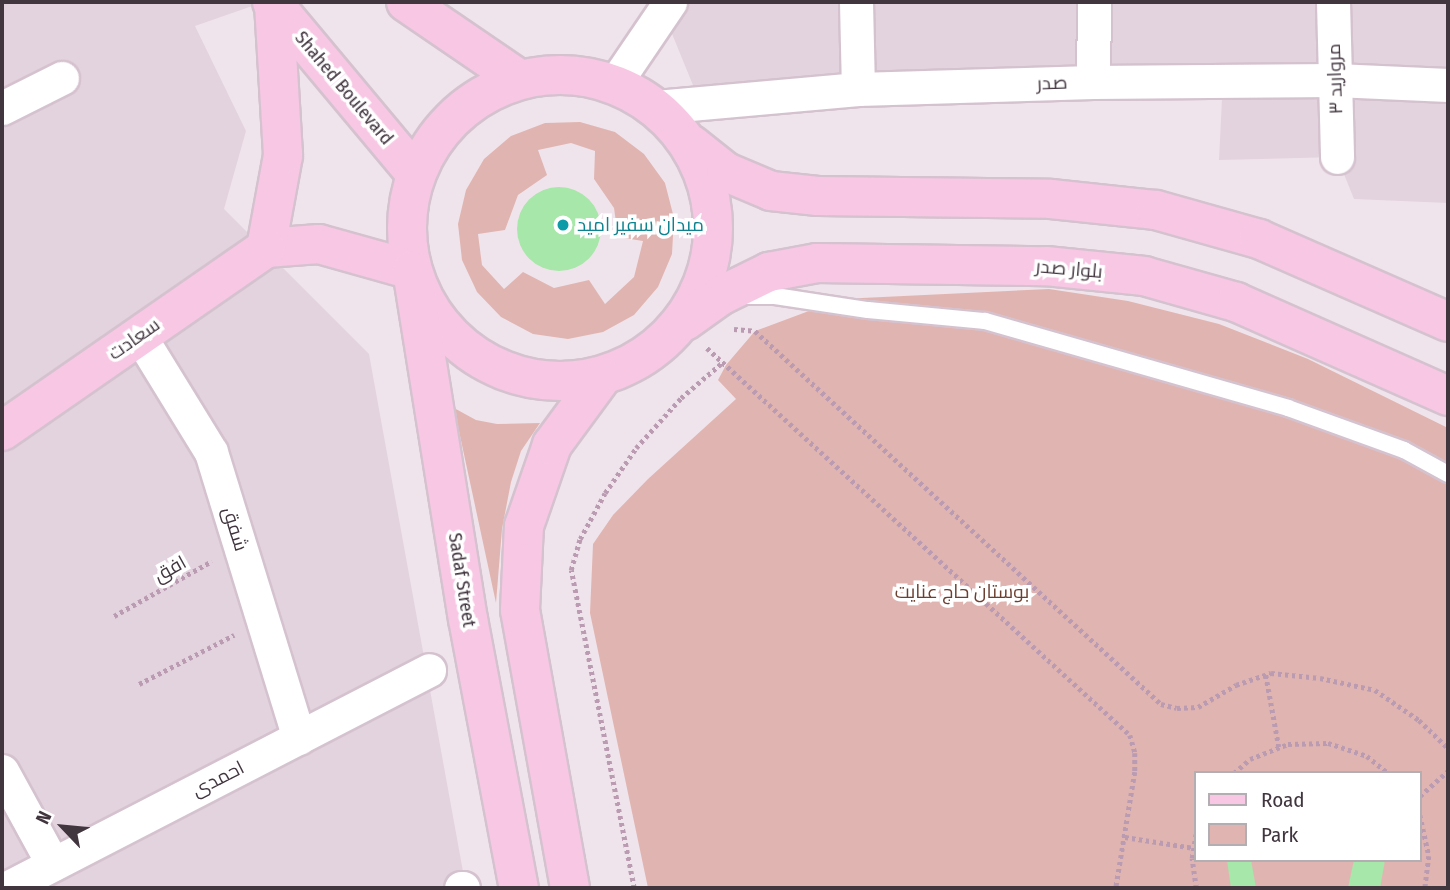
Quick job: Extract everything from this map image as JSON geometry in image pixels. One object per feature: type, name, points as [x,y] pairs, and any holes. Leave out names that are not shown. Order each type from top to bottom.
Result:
[{"type":"main road","points":[[406,2],[519,79]]},
{"type":"main road","points":[[273,3],[283,155],[266,248],[319,244],[412,270],[432,314],[464,349],[506,373],[553,382],[601,377],[645,357],[681,324],[705,282],[714,234],[709,186],[689,142]]},
{"type":"main road","name":"Shahed Boulevard","points":[[273,3],[416,174]]},
{"type":"main road","name":"Sadaf Street","points":[[519,888],[468,619],[412,270],[406,222],[416,174],[440,132],[466,107],[475,99],[519,79],[567,74],[614,83],[656,107],[689,142]]},
{"type":"main road","points":[[689,142],[726,172],[771,191],[818,196],[1051,199],[1156,210],[1259,239],[1448,322]]},
{"type":"main road","name":"سعادت","points":[[2,431],[266,248]]},
{"type":"main road","name":"بلوار صدر","points":[[681,324],[720,296],[769,272],[817,263],[1046,266],[1144,276],[1236,302],[1448,396]]},
{"type":"main road","points":[[570,888],[520,610],[524,526],[552,446],[601,377]]},
{"type":"street","points":[[614,83],[670,2]]},
{"type":"street","points":[[856,2],[858,89]]},
{"type":"street","points":[[1093,82],[1094,2]]},
{"type":"street","name":"مروارید ۳","points":[[1333,2],[1337,157]]},
{"type":"street","points":[[2,108],[62,78]]},
{"type":"street","name":"صدر","points":[[656,107],[858,89],[1093,82],[1335,80],[1448,85]]},
{"type":"street","name":"شفق","points":[[139,335],[211,452],[299,738]]},
{"type":"street","name":"احمدی","points":[[7,888],[429,670]]},
{"type":"street","points":[[2,771],[53,864]]},
{"type":"lane","points":[[720,296],[775,296],[868,310],[985,321],[1288,408],[1405,450],[1448,474]]},
{"type":"path","points":[[681,324],[1130,735],[1135,753],[1135,772],[1116,888]]},
{"type":"path","points":[[681,324],[755,331],[1161,704],[1177,708],[1198,707],[1236,685],[1266,675],[1307,676],[1375,690],[1419,720],[1448,748]]},
{"type":"path","points":[[634,888],[571,570],[580,539],[636,448],[681,398],[723,362]]},
{"type":"path","name":"افق","points":[[114,617],[240,545]]},
{"type":"path","points":[[139,684],[263,620]]},
{"type":"path","points":[[1266,675],[1279,747]]},
{"type":"path","points":[[1236,771],[1250,759],[1288,744],[1328,743],[1367,756],[1386,771]]},
{"type":"path","points":[[1422,794],[1448,771]]},
{"type":"path","points":[[1422,824],[1429,856],[1425,888]]},
{"type":"path","points":[[1125,837],[1194,848],[1192,858],[1196,888]]},
{"type":"shaded area","points":[[2,2],[264,2],[195,26],[246,131],[224,209],[369,354],[466,888],[2,888]]},
{"type":"shaded area","points":[[659,2],[1448,2],[1448,203],[1354,199],[1337,157],[1219,160],[1223,78],[697,95]]},
{"type":"shaded area","points":[[559,187],[575,190],[589,199],[598,213],[601,229],[598,245],[589,259],[575,268],[559,271],[543,268],[529,259],[520,245],[517,229],[520,213],[529,199],[543,190]]},
{"type":"shaded area","points":[[1227,862],[1251,862],[1256,888],[1231,888]]},
{"type":"shaded area","points":[[1354,862],[1385,862],[1380,888],[1348,888]]},
{"type":"green space","points":[[580,122],[615,132],[644,154],[665,183],[674,218],[672,254],[658,287],[634,315],[603,332],[568,339],[533,334],[501,317],[477,292],[462,260],[458,224],[466,190],[484,159],[511,136],[545,123]],"holes":[[[571,143],[595,151],[594,179],[614,208],[618,237],[643,241],[634,277],[605,304],[589,280],[554,288],[523,272],[504,289],[482,265],[478,234],[505,230],[518,195],[547,175],[538,150]]]},
{"type":"green space","name":"بوستان حاج عنایت","points":[[1049,289],[1128,301],[1219,324],[1308,359],[1448,428],[1448,888],[648,888],[590,613],[593,544],[613,515],[648,479],[736,399],[718,380],[726,365],[755,331],[841,299]]},
{"type":"green space","points":[[454,408],[476,420],[497,424],[540,423],[521,451],[511,482],[502,529],[496,603]]},
{"type":"place","name":"میدان سفیر امید","points":[[563,225]]}]
